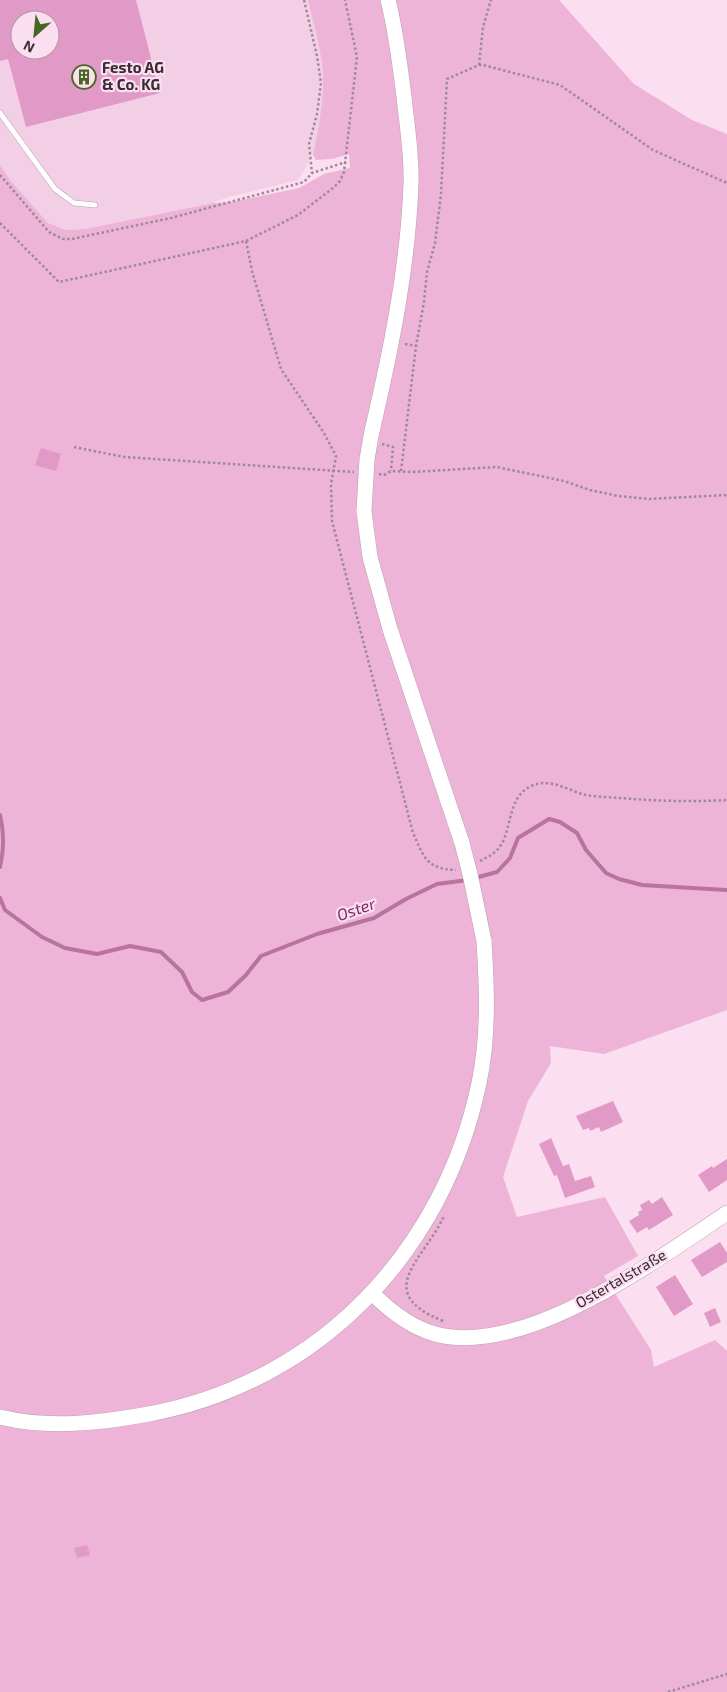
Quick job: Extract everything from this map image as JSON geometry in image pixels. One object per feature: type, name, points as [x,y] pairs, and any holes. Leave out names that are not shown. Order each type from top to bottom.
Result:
[{"type":"main road","points":[[0,1417],[16,1421],[49,1424],[80,1423],[164,1411],[196,1403],[239,1386],[296,1357],[320,1340],[372,1293],[405,1254],[436,1202],[452,1170],[467,1127],[479,1083],[484,1046],[487,1003],[484,941],[462,843],[385,611],[370,557],[364,511],[367,459],[376,437],[392,344],[407,237],[411,182],[401,73],[388,0]]},
{"type":"main road","name":"Ostertalstraße","points":[[372,1293],[389,1310],[419,1328],[436,1334],[475,1337],[500,1334],[544,1320],[608,1290],[727,1213]]},
{"type":"lane","points":[[0,113],[55,189],[74,203],[94,205]]},
{"type":"path","points":[[304,0],[321,83],[317,114],[309,144],[312,173]]},
{"type":"path","points":[[0,223],[59,282],[246,241],[298,216],[333,188],[340,181],[344,172],[357,57],[345,0]]},
{"type":"path","points":[[479,66],[483,27],[491,0]]},
{"type":"path","points":[[401,471],[416,346],[427,272],[435,243],[441,194],[447,79],[479,66],[560,85],[653,150],[727,184]]},
{"type":"path","points":[[0,175],[50,232],[63,239],[171,218],[304,182],[312,173],[346,162]]},
{"type":"path","points":[[246,241],[252,271],[281,369],[324,434],[336,456],[331,484],[332,521],[414,833],[424,858],[430,864],[442,869],[457,870]]},
{"type":"path","points":[[401,344],[416,346]]},
{"type":"path","points":[[376,437],[393,447],[391,471]]},
{"type":"path","points":[[74,447],[124,458],[334,470]]},
{"type":"path","points":[[384,475],[391,471],[497,467],[564,481],[590,490],[618,496],[649,499],[727,495]]},
{"type":"path","points":[[474,863],[495,852],[502,844],[518,796],[532,786],[547,783],[564,786],[585,795],[634,799],[686,802],[727,800]]},
{"type":"path","points":[[445,1215],[410,1272],[405,1287],[408,1298],[431,1316],[445,1321]]},
{"type":"path","points":[[668,1692],[727,1674]]},
{"type":"shaded area","points":[[0,0],[308,0],[321,53],[323,81],[321,112],[313,155],[298,180],[228,197],[213,203],[85,229],[66,230],[48,223],[10,180],[0,165]]},
{"type":"shaded area","points":[[308,0],[559,0],[634,84],[692,120],[727,134],[727,1010],[604,1054],[550,1046],[551,1063],[528,1101],[503,1177],[517,1217],[605,1197],[638,1256],[604,1276],[651,1350],[654,1367],[715,1340],[727,1351],[727,1692],[0,1692],[0,165],[10,180],[48,223],[66,230],[85,229],[299,188],[324,174],[350,168],[349,154],[332,159],[316,160],[313,155],[321,109],[323,71]]},
{"type":"building","name":"Festo AG & Co. KG","points":[[0,0],[136,0],[160,93],[26,127],[8,59],[0,61]]},
{"type":"building","points":[[41,448],[61,454],[56,471],[35,465]]},
{"type":"building","points":[[613,1101],[623,1122],[601,1132],[599,1127],[590,1131],[589,1128],[583,1130],[576,1116]]},
{"type":"building","points":[[551,1138],[563,1166],[569,1164],[575,1181],[591,1176],[595,1187],[565,1198],[557,1175],[554,1176],[539,1144]]},
{"type":"building","points":[[727,1159],[727,1180],[709,1192],[698,1175]]},
{"type":"building","points":[[662,1197],[673,1215],[649,1230],[647,1227],[637,1233],[629,1221],[639,1215],[638,1212],[642,1210],[640,1205],[649,1200],[652,1204]]},
{"type":"building","points":[[720,1242],[727,1253],[727,1262],[702,1277],[691,1260]]},
{"type":"building","points":[[675,1275],[693,1304],[674,1316],[656,1287]]},
{"type":"building","points":[[715,1308],[721,1322],[710,1327],[704,1313]]},
{"type":"building","points":[[87,1545],[90,1555],[77,1558],[74,1548]]},
{"type":"waterway","name":"Oster","points":[[0,815],[3,841],[0,867]]},
{"type":"waterway","name":"Oster","points":[[475,878],[497,872],[510,858],[518,838],[549,819],[560,822],[577,833],[586,850],[606,873],[619,879],[642,885],[727,890]]},
{"type":"waterway","name":"Oster","points":[[0,898],[5,910],[42,937],[65,948],[97,954],[130,946],[161,952],[182,972],[192,992],[202,1000],[228,992],[246,975],[261,956],[317,934],[374,918],[406,899],[437,884],[468,880]]},
{"type":"place","name":"Festo AG & Co. KG","points":[[84,77]]}]
